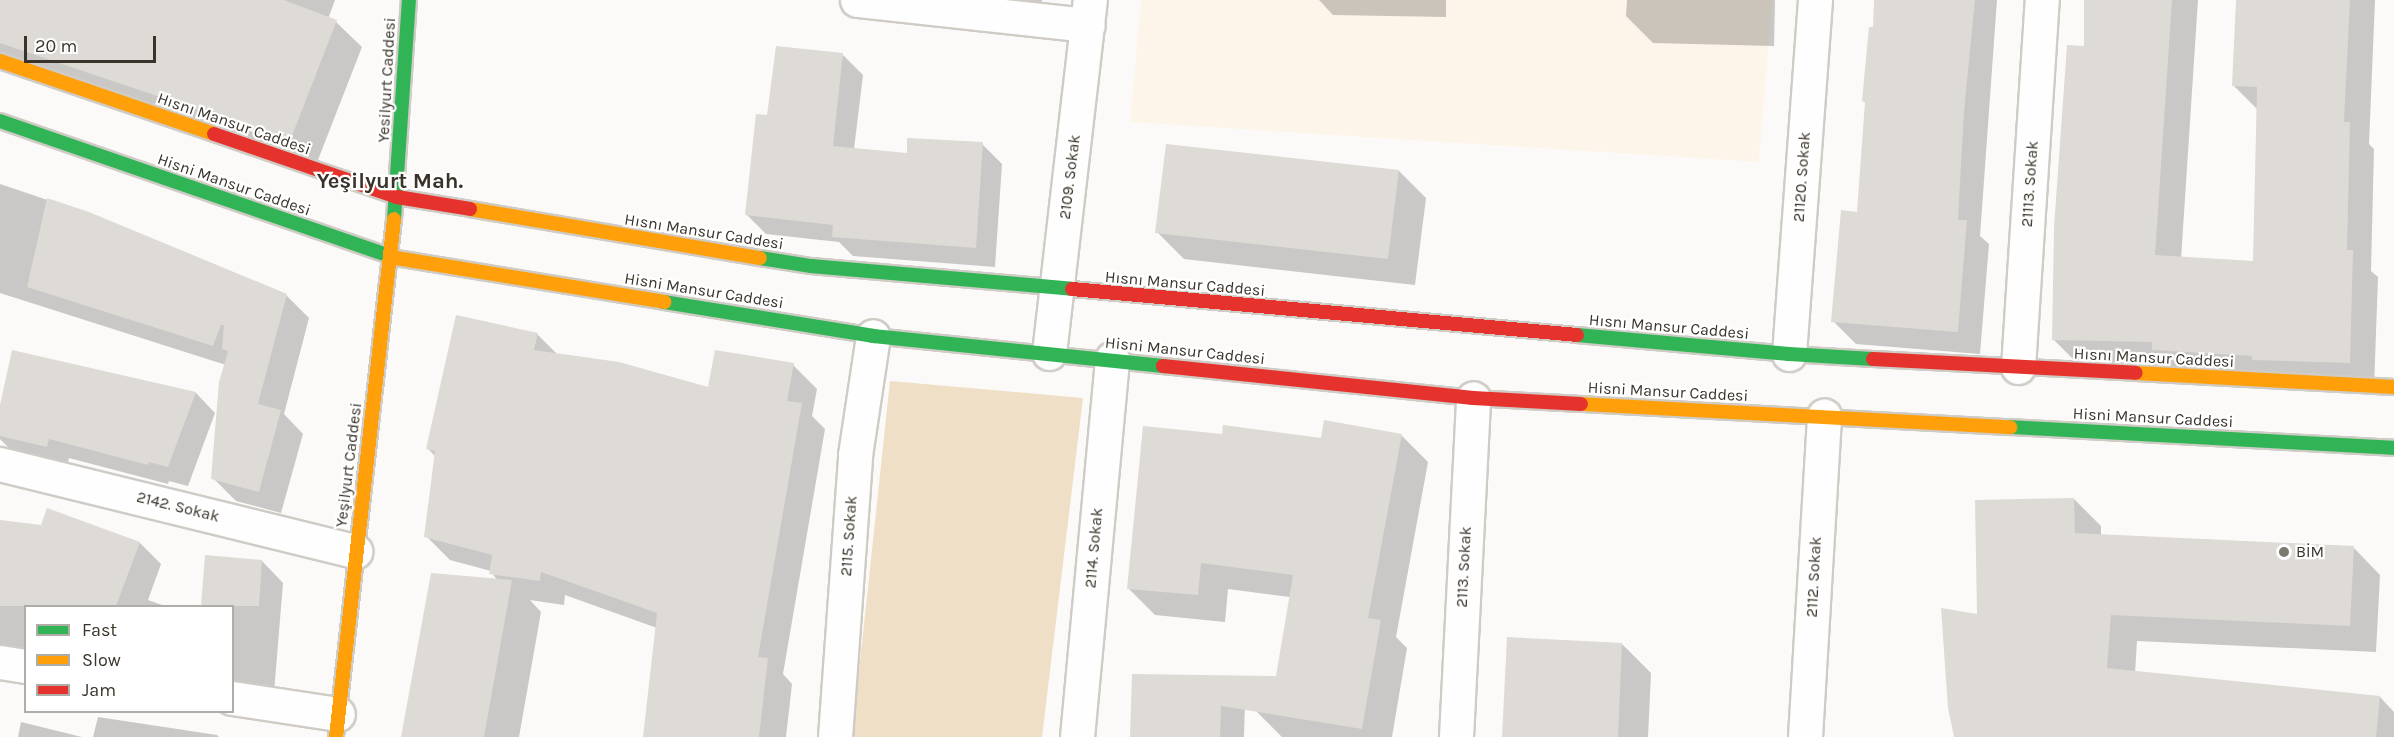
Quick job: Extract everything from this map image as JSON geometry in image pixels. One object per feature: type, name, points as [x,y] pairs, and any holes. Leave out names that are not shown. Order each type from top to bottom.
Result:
[{"type":"main road","name":"Yesilyurt Caddesi","points":[[397,197],[408,0]]},
{"type":"main road","name":"Hısnı Mansur Caddesi","points":[[0,61],[397,197],[811,266],[1056,290],[1789,354],[2394,387]]},
{"type":"main road","name":"Hisni Mansur Caddesi","points":[[0,121],[391,257],[873,336],[1473,398],[2394,447]]},
{"type":"main road","name":"Yeşilyurt Caddesi","points":[[337,725],[397,197]]},
{"type":"street","points":[[857,0],[1089,13]]},
{"type":"street","name":"21120. Sokak","points":[[1789,354],[1815,0]]},
{"type":"street","name":"21113. Sokak","points":[[2018,368],[2042,0]]},
{"type":"street","name":"2109. Sokak","points":[[1048,353],[1089,13]]},
{"type":"street","name":"2115. Sokak","points":[[835,737],[855,455],[873,336]]},
{"type":"street","name":"2114. Sokak","points":[[1077,737],[1112,359]]},
{"type":"street","name":"2113. Sokak","points":[[1455,737],[1473,398]]},
{"type":"street","name":"2112. Sokak","points":[[1805,737],[1824,416]]},
{"type":"street","name":"2142. Sokak","points":[[0,464],[355,551]]},
{"type":"street","points":[[0,662],[24,666]]},
{"type":"street","points":[[234,699],[337,725]]},
{"type":"shaded area","points":[[1141,0],[1772,0],[1759,162],[1130,122]]},
{"type":"shaded area","points":[[890,381],[1083,398],[1042,737],[852,737]]},
{"type":"building","points":[[0,0],[284,0],[337,20],[290,141],[0,43]]},
{"type":"building","points":[[1874,0],[1975,0],[1964,112],[1958,220],[1967,220],[1958,332],[1831,322],[1841,210],[1857,212],[1865,102],[1862,101],[1869,27],[1873,27]]},
{"type":"building","points":[[2084,0],[2172,0],[2155,255],[2253,261],[2257,87],[2232,86],[2236,0],[2350,0],[2344,122],[2350,122],[2347,250],[2353,250],[2350,363],[2252,360],[2252,356],[2152,350],[2152,342],[2052,340],[2054,227],[2067,45],[2084,46]]},
{"type":"building","points":[[776,46],[843,53],[833,146],[907,153],[907,138],[983,142],[976,248],[832,237],[833,225],[745,215],[756,114],[767,115]]},
{"type":"building","points":[[1166,144],[1399,170],[1388,259],[1155,233]]},
{"type":"building","points":[[47,198],[89,212],[287,294],[258,404],[281,410],[259,492],[211,479],[219,382],[228,351],[222,349],[224,325],[221,325],[213,346],[27,287]]},
{"type":"building","points":[[456,315],[538,333],[534,350],[619,362],[708,387],[715,350],[794,363],[787,401],[802,403],[758,657],[768,658],[759,737],[643,737],[657,613],[541,572],[540,581],[489,574],[492,555],[424,537],[435,451],[426,449]]},
{"type":"building","points":[[12,350],[196,392],[168,467],[149,462],[148,465],[49,439],[47,447],[0,436],[0,405]]},
{"type":"building","points":[[1324,420],[1402,434],[1368,618],[1381,620],[1362,729],[1221,706],[1220,737],[1130,737],[1132,674],[1276,676],[1293,575],[1201,563],[1198,595],[1127,589],[1143,426],[1222,434],[1223,425],[1321,438]]},
{"type":"building","points":[[2074,498],[2075,533],[2354,546],[2350,626],[2111,615],[2107,668],[2380,696],[2376,737],[1954,737],[1948,708],[1941,608],[1977,614],[1975,500]]},
{"type":"building","points":[[47,508],[140,542],[116,605],[0,606],[0,520],[41,525]]},
{"type":"building","points":[[205,555],[262,560],[259,606],[201,605]]},
{"type":"building","points":[[431,573],[512,580],[484,737],[401,737]]},
{"type":"building","points":[[1507,637],[1622,643],[1618,737],[1502,737]]},
{"type":"traffic: fast","points":[[394,219],[409,0]]},
{"type":"traffic: fast","points":[[0,121],[396,258]]},
{"type":"traffic: fast","points":[[760,258],[811,266],[1072,289]]},
{"type":"traffic: fast","points":[[664,302],[873,336],[1163,366]]},
{"type":"traffic: fast","points":[[1577,335],[1789,354],[1873,359]]},
{"type":"traffic: fast","points":[[2010,427],[2394,448]]},
{"type":"traffic: slow","points":[[0,61],[214,134]]},
{"type":"traffic: slow","points":[[470,209],[760,258]]},
{"type":"traffic: slow","points":[[336,737],[394,219]]},
{"type":"traffic: slow","points":[[396,258],[664,302]]},
{"type":"traffic: slow","points":[[2136,373],[2394,387]]},
{"type":"traffic: slow","points":[[1581,404],[2010,427]]},
{"type":"traffic: jam","points":[[214,134],[397,197],[470,209]]},
{"type":"traffic: jam","points":[[1072,289],[1577,335]]},
{"type":"traffic: jam","points":[[1873,359],[2136,373]]},
{"type":"traffic: jam","points":[[1163,366],[1473,398],[1581,404]]},
{"type":"place","name":"BİM","points":[[2284,552]]},
{"type":"district","name":"Yeşilyurt Mah.","points":[[390,182]]}]
